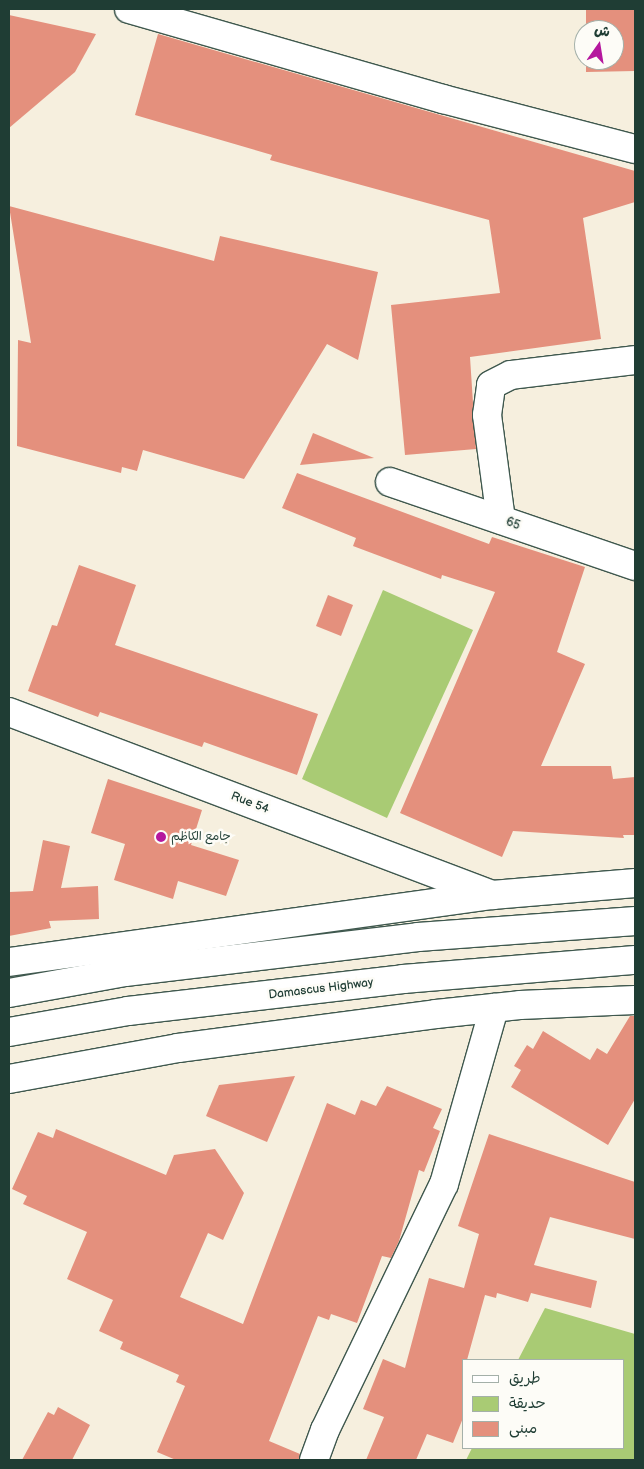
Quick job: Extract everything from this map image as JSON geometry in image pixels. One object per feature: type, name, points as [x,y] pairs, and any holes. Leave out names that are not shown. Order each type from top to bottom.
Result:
[{"type":"main road","points":[[129,9],[443,98],[635,149]]},
{"type":"main road","points":[[500,520],[487,415],[491,385],[511,375],[635,360]]},
{"type":"main road","name":"65","points":[[390,482],[635,566]]},
{"type":"main road","name":"Rue 54","points":[[9,712],[492,894]]},
{"type":"main road","points":[[9,962],[492,894],[635,883]]},
{"type":"main road","points":[[9,992],[125,972],[409,938],[635,922]]},
{"type":"main road","name":"Damascus Highway","points":[[9,1032],[128,1010],[403,979],[635,960]]},
{"type":"main road","points":[[9,1079],[178,1048],[494,1008],[635,1000]]},
{"type":"main road","points":[[314,1460],[325,1430],[444,1184],[494,1008]]},
{"type":"green space","points":[[383,590],[473,630],[387,818],[302,779]]},
{"type":"green space","points":[[545,1308],[635,1334],[635,1460],[466,1460],[472,1449],[624,1449],[624,1359],[519,1359]]},
{"type":"building","points":[[586,9],[635,9],[635,71],[586,72],[586,70],[624,70],[624,20],[586,20]]},
{"type":"building","points":[[9,15],[96,34],[75,72],[9,128]]},
{"type":"building","points":[[158,34],[635,171],[635,202],[583,218],[601,339],[470,357],[476,449],[405,455],[391,305],[500,293],[489,220],[270,160],[272,155],[135,115]]},
{"type":"building","points":[[9,206],[214,261],[220,236],[378,272],[358,360],[327,344],[244,479],[143,450],[137,471],[122,467],[121,473],[17,446],[18,340],[31,343]]},
{"type":"building","points":[[313,433],[374,458],[300,465]]},
{"type":"building","points":[[297,473],[489,544],[492,537],[585,567],[557,652],[585,664],[541,766],[611,766],[613,779],[635,777],[635,835],[623,835],[624,838],[513,831],[502,857],[400,813],[495,592],[442,575],[441,579],[353,546],[356,538],[282,508]]},
{"type":"building","points":[[79,565],[136,585],[115,645],[318,714],[297,775],[204,742],[202,747],[100,712],[98,717],[28,691],[52,625],[57,626]]},
{"type":"building","points":[[328,595],[353,605],[341,636],[316,626]]},
{"type":"building","name":"جامع الكاظم","points":[[108,779],[202,810],[191,845],[239,860],[226,896],[178,881],[173,899],[114,880],[125,844],[91,833]]},
{"type":"building","points":[[43,840],[70,846],[61,888],[98,886],[99,919],[49,921],[51,928],[9,936],[9,892],[33,891]]},
{"type":"building","points":[[630,1016],[635,1016],[635,1099],[608,1145],[511,1087],[521,1070],[514,1066],[527,1045],[533,1049],[543,1031],[590,1060],[597,1048],[607,1054]]},
{"type":"building","points":[[295,1076],[267,1142],[206,1116],[219,1085]]},
{"type":"building","points":[[387,1086],[442,1109],[433,1128],[440,1131],[424,1172],[419,1170],[399,1241],[391,1258],[382,1256],[357,1323],[331,1314],[329,1320],[318,1316],[269,1441],[300,1454],[299,1460],[176,1460],[157,1452],[185,1386],[176,1382],[179,1375],[120,1349],[123,1342],[99,1331],[113,1300],[67,1279],[87,1232],[23,1204],[27,1196],[12,1189],[38,1132],[53,1138],[56,1129],[166,1175],[174,1155],[215,1149],[244,1193],[223,1240],[208,1233],[180,1297],[243,1324],[327,1103],[355,1115],[361,1100],[376,1106]]},
{"type":"building","points":[[489,1134],[635,1182],[635,1239],[550,1217],[534,1265],[597,1281],[591,1308],[531,1293],[528,1302],[497,1293],[496,1298],[485,1295],[467,1359],[462,1359],[462,1420],[453,1443],[427,1434],[416,1460],[366,1460],[384,1417],[363,1409],[383,1359],[405,1368],[429,1278],[464,1288],[479,1234],[458,1226]]},
{"type":"building","points":[[58,1407],[90,1425],[72,1460],[22,1460],[48,1412],[54,1415]]},
{"type":"place","name":"جامع الكاظم","points":[[161,837]]}]
